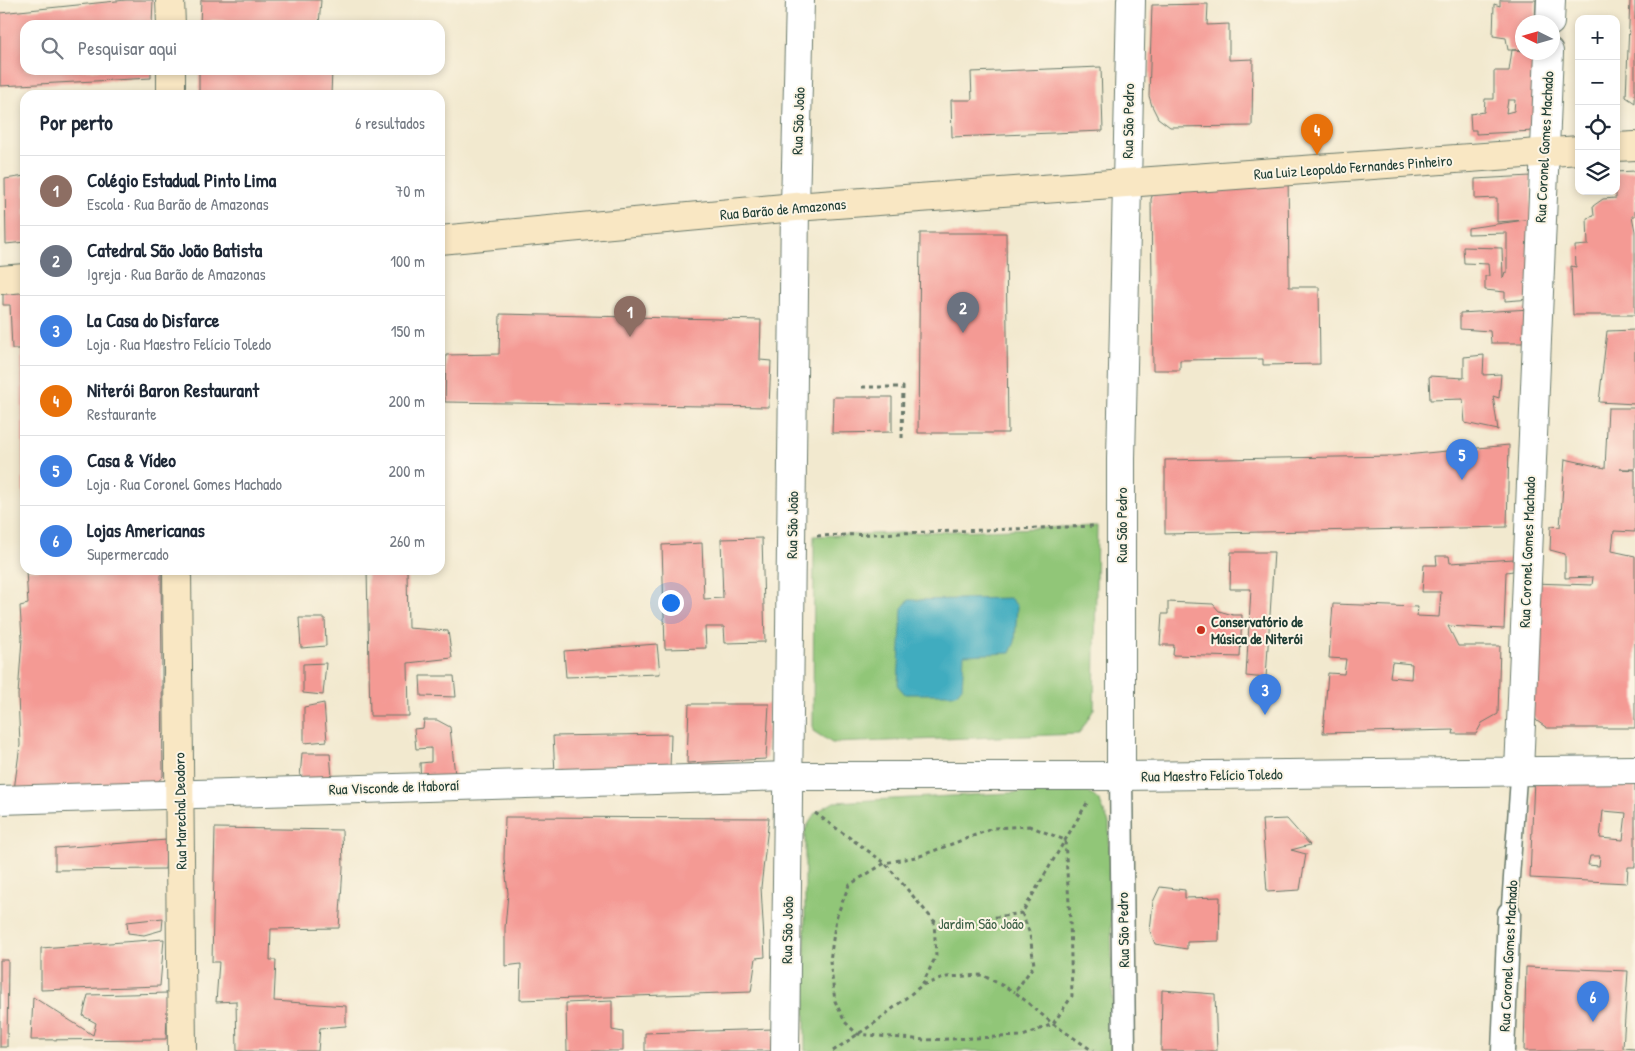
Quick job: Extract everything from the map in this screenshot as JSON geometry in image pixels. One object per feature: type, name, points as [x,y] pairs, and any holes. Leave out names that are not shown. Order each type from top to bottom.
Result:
[{"type":"main road","points":[[170,0],[170,20]]},
{"type":"main road","points":[[171,75],[171,90]]},
{"type":"main road","points":[[1620,147],[1635,146]]},
{"type":"main road","name":"Rua Luiz Leopoldo Fernandes Pinheiro","points":[[1126,183],[1575,150]]},
{"type":"main road","name":"Rua Barão de Amazonas","points":[[445,240],[795,207],[1126,183]]},
{"type":"main road","points":[[0,280],[20,278]]},
{"type":"main road","name":"Rua Marechal Deodoro","points":[[177,575],[182,1051]]},
{"type":"street","name":"Rua São João","points":[[785,1051],[795,207],[800,0]]},
{"type":"street","name":"Rua São Pedro","points":[[1124,1051],[1121,528],[1126,183],[1131,0]]},
{"type":"street","points":[[1550,15],[1551,0]]},
{"type":"street","name":"Rua Coronel Gomes Machado","points":[[1518,771],[1542,171],[1545,152],[1549,60]]},
{"type":"street","name":"Rua Maestro Felício Toledo","points":[[789,776],[1121,776],[1635,770]]},
{"type":"street","name":"Rua Visconde de Itaboraí","points":[[0,800],[179,793],[789,776]]},
{"type":"street","name":"Rua Coronel Gomes Machado","points":[[1503,1051],[1509,913]]},
{"type":"lane","name":"Rua Coronel Gomes Machado","points":[[1509,913],[1518,771]]},
{"type":"path","points":[[862,387],[903,387],[902,439]]},
{"type":"path","points":[[814,536],[1097,526],[1121,528]]},
{"type":"path","points":[[789,776],[815,813],[885,863],[934,921],[946,925],[1022,913]]},
{"type":"path","points":[[1022,913],[1088,802]]},
{"type":"path","points":[[1029,826],[1065,840],[1072,996],[1053,1024],[1023,1036],[925,1040],[858,1034],[845,1022],[835,1001],[830,961],[836,918],[849,885],[885,863],[920,856],[994,828],[1029,826]]},
{"type":"path","points":[[1015,992],[1034,965],[1030,934],[1022,913]]},
{"type":"path","points":[[922,985],[936,956],[934,921]]},
{"type":"path","points":[[833,1051],[922,985],[947,977],[982,975],[1015,992],[1053,1024],[1093,1051]]},
{"type":"green space","points":[[1097,526],[1094,709],[1079,734],[832,743],[813,731],[814,536]]},
{"type":"green space","name":"Jardim São João","points":[[1086,789],[1100,802],[1109,823],[1114,1051],[805,1051],[805,830],[815,813],[834,802]]},
{"type":"water","points":[[1010,598],[1017,606],[1015,642],[1010,653],[964,655],[962,687],[956,694],[905,694],[898,686],[902,608],[909,600]]},
{"type":"building","points":[[126,0],[153,0],[152,20],[20,20],[20,75],[151,75],[151,78],[0,86],[0,13]]},
{"type":"building","points":[[201,0],[321,0],[319,20],[200,20]]},
{"type":"building","points":[[1500,0],[1536,0],[1535,15],[1515,15],[1515,50],[1508,50],[1506,38],[1493,36],[1494,4],[1500,6]]},
{"type":"building","points":[[1630,0],[1635,0],[1635,103],[1626,97]]},
{"type":"building","points":[[1208,4],[1207,25],[1229,24],[1229,60],[1253,59],[1252,126],[1170,127],[1158,118],[1152,106],[1149,96],[1152,5]]},
{"type":"building","points":[[1512,50],[1515,50],[1515,60],[1538,60],[1534,131],[1476,134],[1476,130],[1471,130],[1470,114],[1484,112],[1485,99],[1494,99],[1494,71],[1509,71]],"holes":[[[1508,100],[1515,100],[1514,111],[1506,113]]]},
{"type":"building","points":[[1101,67],[1103,131],[952,137],[951,100],[972,100],[971,72]]},
{"type":"building","points":[[199,75],[332,75],[331,90],[199,90]]},
{"type":"building","points":[[1288,162],[1289,287],[1319,287],[1320,364],[1263,365],[1263,359],[1180,360],[1180,370],[1153,370],[1151,199],[1157,183]]},
{"type":"building","points":[[1635,171],[1635,216],[1632,216],[1635,231],[1635,315],[1573,315],[1571,266],[1576,267],[1575,246],[1588,245],[1587,218],[1594,216],[1593,206],[1603,199],[1616,198],[1616,195],[1620,195],[1620,172]]},
{"type":"building","points":[[1531,176],[1532,299],[1505,301],[1505,292],[1485,290],[1485,276],[1489,276],[1488,264],[1464,263],[1463,247],[1502,248],[1503,278],[1505,272],[1507,273],[1507,233],[1468,234],[1468,228],[1525,220],[1497,222],[1497,198],[1475,199],[1475,179]]},
{"type":"building","points":[[20,177],[20,243],[6,244],[5,179]]},
{"type":"building","points":[[920,233],[1006,233],[1008,433],[918,433]]},
{"type":"building","points":[[20,286],[20,349],[12,349],[10,305],[3,305],[3,287]]},
{"type":"building","points":[[1531,309],[1526,343],[1491,343],[1490,331],[1460,329],[1460,313]]},
{"type":"building","points":[[500,314],[761,320],[760,360],[771,361],[769,407],[445,402],[446,355],[499,354]]},
{"type":"building","points":[[1635,330],[1635,404],[1599,402],[1607,331]]},
{"type":"building","points":[[1484,355],[1483,375],[1501,374],[1499,398],[1493,396],[1498,430],[1465,423],[1463,399],[1430,400],[1429,376],[1464,378],[1464,357]]},
{"type":"building","points":[[833,397],[892,397],[892,432],[832,433]]},
{"type":"building","points":[[1608,408],[1635,408],[1635,469],[1620,469],[1635,470],[1635,532],[1614,531],[1612,551],[1635,556],[1635,728],[1547,728],[1537,721],[1531,713],[1533,583],[1592,585],[1593,577],[1565,578],[1565,554],[1550,550],[1551,526],[1560,527],[1565,459],[1605,468]]},
{"type":"building","points":[[1509,445],[1507,527],[1165,534],[1165,460],[1395,456]]},
{"type":"building","points":[[762,538],[765,642],[725,643],[724,627],[705,627],[706,648],[665,649],[662,545],[702,543],[704,599],[723,598],[721,539]]},
{"type":"building","points":[[1231,552],[1274,552],[1266,678],[1246,676],[1251,589],[1230,589]]},
{"type":"building","points":[[1436,556],[1449,556],[1450,563],[1514,559],[1513,571],[1506,572],[1504,629],[1448,626],[1458,646],[1500,646],[1498,714],[1482,723],[1476,734],[1453,734],[1454,730],[1323,733],[1328,673],[1344,674],[1346,659],[1329,658],[1333,604],[1418,607],[1417,616],[1439,617],[1441,592],[1422,592],[1424,565],[1437,565]],"holes":[[[1392,662],[1412,664],[1411,679],[1390,677]]]},
{"type":"building","points":[[26,575],[161,575],[163,776],[154,786],[14,790],[20,745],[18,695],[22,639],[20,606],[28,604]]},
{"type":"building","points":[[367,575],[407,575],[408,628],[448,631],[452,658],[408,663],[409,716],[370,716]]},
{"type":"building","name":"Conservatório de Música de Niterói","points":[[1168,602],[1213,604],[1219,611],[1233,615],[1242,615],[1240,657],[1173,655],[1174,645],[1160,645],[1162,614],[1168,614]]},
{"type":"building","points":[[299,618],[325,618],[326,646],[301,648]]},
{"type":"building","points":[[657,644],[660,674],[566,677],[564,651]]},
{"type":"building","points":[[326,663],[323,695],[303,693],[303,664]]},
{"type":"building","points":[[420,676],[454,676],[456,697],[421,696]]},
{"type":"building","points":[[324,703],[327,741],[304,743],[304,707]]},
{"type":"building","points":[[689,704],[769,704],[766,759],[687,763]]},
{"type":"building","points":[[424,720],[437,720],[450,727],[456,785],[421,786],[420,763],[431,762],[431,748],[416,749],[414,729],[423,728]]},
{"type":"building","points":[[671,734],[670,771],[555,773],[553,736]]},
{"type":"building","points":[[302,753],[330,753],[333,789],[299,790]]},
{"type":"building","points":[[1635,767],[1635,867],[1628,867],[1627,883],[1530,878],[1534,778]],"holes":[[[1603,811],[1626,813],[1623,840],[1600,838]],[[1590,856],[1600,856],[1599,866],[1588,865]]]},
{"type":"building","points":[[505,817],[769,818],[761,887],[765,957],[756,958],[751,992],[520,1000],[521,964],[505,966],[505,928],[508,893],[504,859]]},
{"type":"building","points":[[1287,819],[1310,845],[1291,850],[1306,854],[1300,890],[1267,892],[1262,820]]},
{"type":"building","points":[[215,828],[342,830],[343,868],[339,928],[271,929],[270,960],[276,960],[274,1001],[346,1006],[346,1026],[320,1028],[318,1051],[237,1051],[236,1001],[216,1002],[219,962],[212,962]]},
{"type":"building","points":[[167,840],[165,869],[55,870],[55,848]]},
{"type":"building","points":[[1160,887],[1185,890],[1185,898],[1220,897],[1219,941],[1187,942],[1187,949],[1155,944],[1150,931],[1153,902]]},
{"type":"building","points":[[163,918],[162,930],[144,935],[128,933],[127,922]]},
{"type":"building","points":[[164,939],[160,986],[41,990],[41,948]]},
{"type":"building","points":[[0,960],[8,960],[7,1047],[0,1047]]},
{"type":"building","points":[[1526,967],[1628,971],[1623,1048],[1635,1049],[1635,1051],[1524,1051]]},
{"type":"building","points":[[1162,990],[1215,994],[1217,1051],[1161,1051]]},
{"type":"building","points":[[168,993],[166,1039],[31,1040],[33,997],[93,1035],[96,1023],[83,1016],[88,995]]},
{"type":"building","points":[[612,1001],[612,1030],[623,1032],[623,1051],[567,1051],[566,1003]]},
{"type":"building","points":[[773,1029],[774,1051],[645,1051],[645,1033]]},
{"type":"place","name":"Niterói Baron Restaurant","points":[[1317,155]]},
{"type":"place","name":"Catedral São João Batista","points":[[963,333]]},
{"type":"place","name":"Colégio Estadual Pinto Lima","points":[[630,337]]},
{"type":"place","name":"Casa & Vídeo","points":[[1462,480]]},
{"type":"place","name":"Conservatório de Música de Niterói","points":[[1201,630]]},
{"type":"place","name":"La Casa do Disfarce","points":[[1265,715]]},
{"type":"place","name":"Lojas Americanas","points":[[1593,1022]]}]
